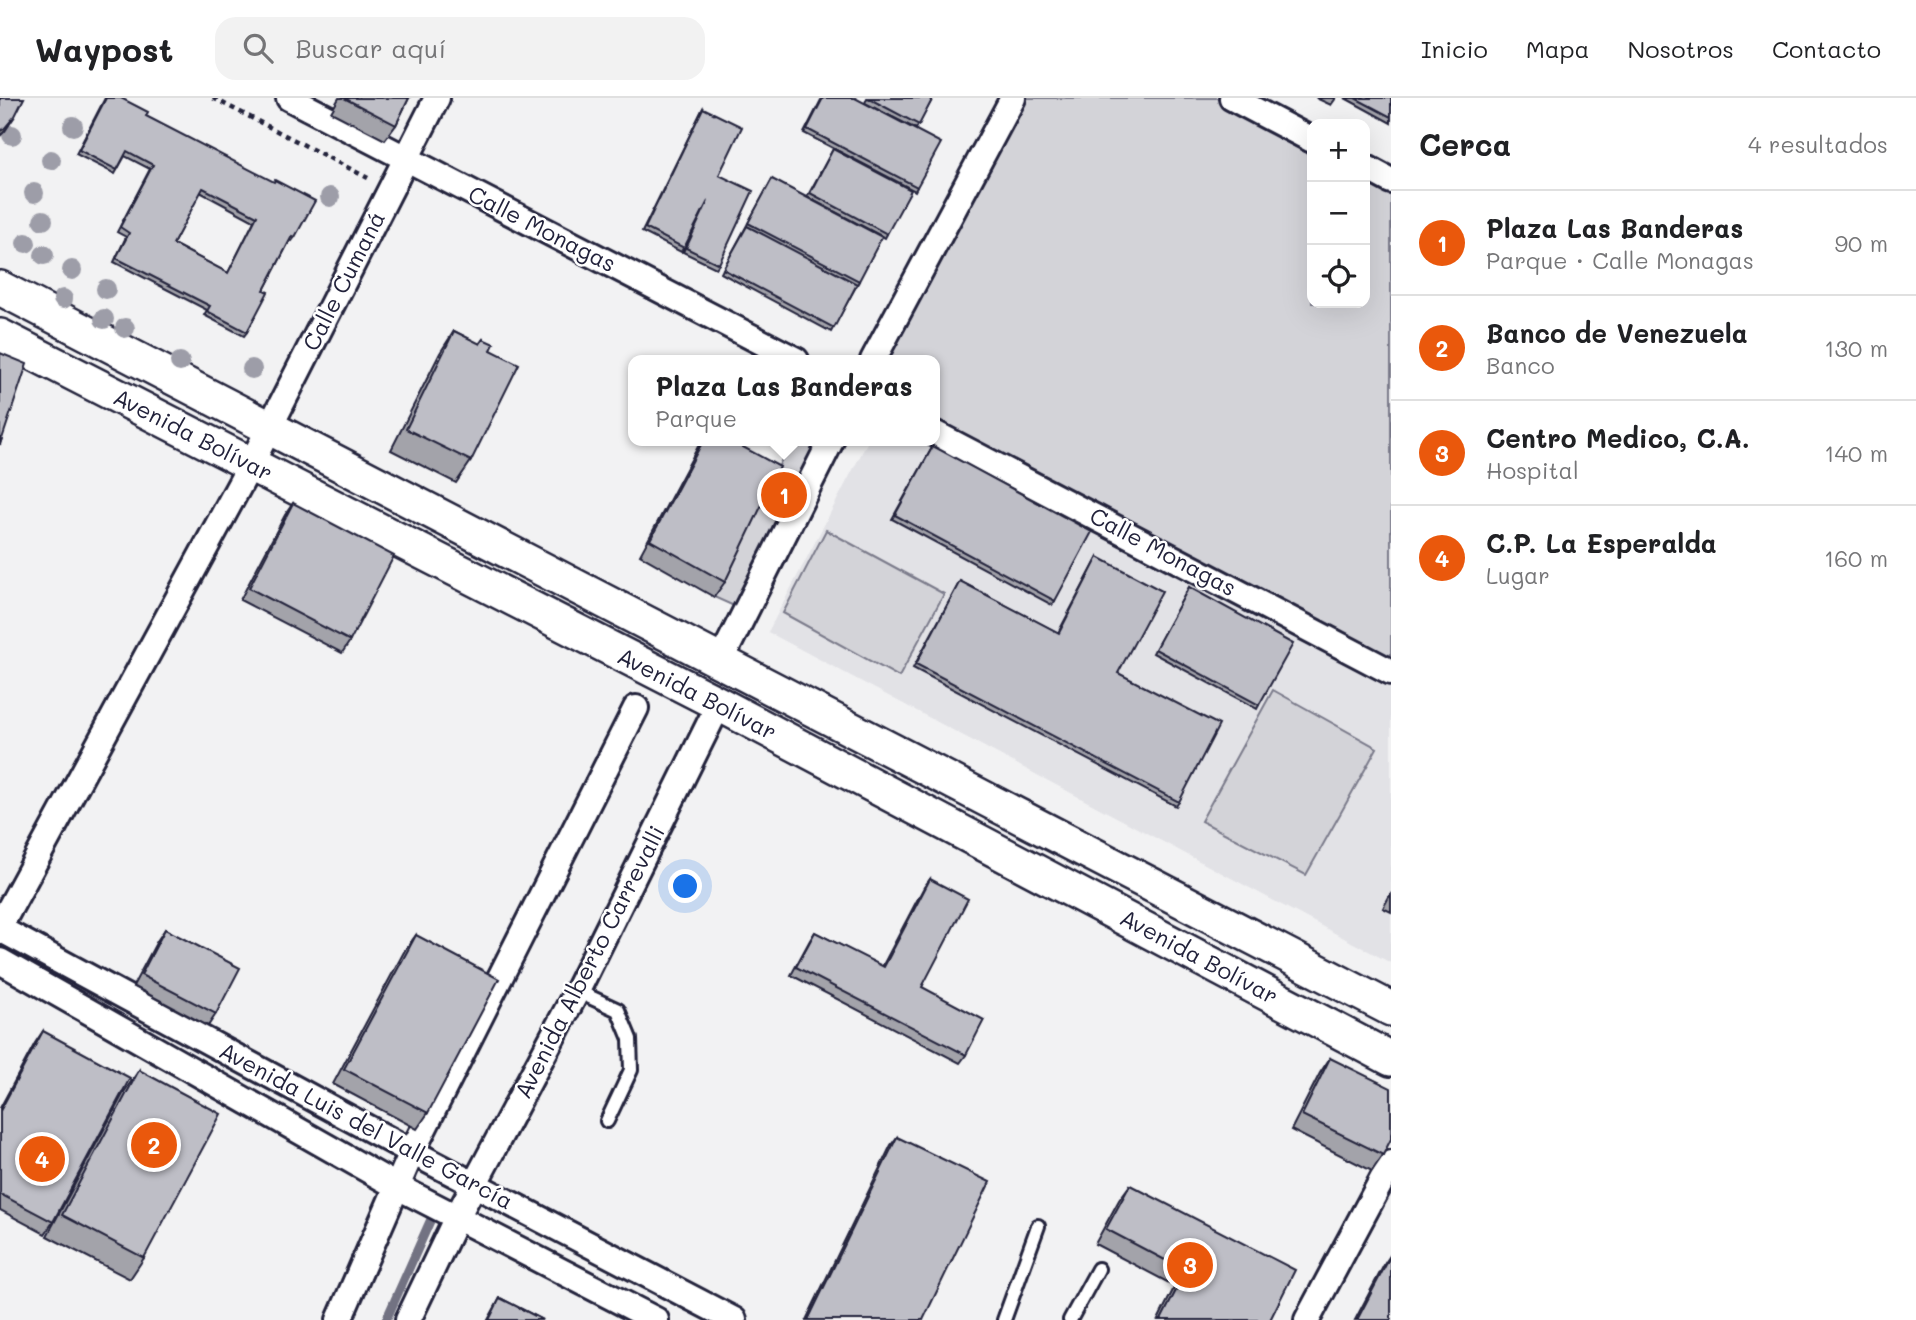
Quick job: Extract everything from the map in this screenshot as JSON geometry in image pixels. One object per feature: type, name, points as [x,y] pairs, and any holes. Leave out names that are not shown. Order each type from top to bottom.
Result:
[{"type":"street","name":"Calle Monagas","points":[[289,98],[786,355]]},
{"type":"street","name":"Calle Cumaná","points":[[0,928],[251,464],[437,98]]},
{"type":"street","points":[[876,355],[1013,98]]},
{"type":"street","points":[[1232,98],[1307,137]]},
{"type":"street","points":[[1370,170],[1391,181]]},
{"type":"street","name":"Avenida Bolívar","points":[[0,288],[1391,1009]]},
{"type":"street","name":"Avenida Bolívar","points":[[0,336],[719,704],[1391,1059]]},
{"type":"street","name":"Calle Monagas","points":[[940,436],[1391,672]]},
{"type":"street","points":[[721,660],[828,446]]},
{"type":"street","name":"Avenida Alberto Carrevalli","points":[[408,1320],[457,1217],[577,991],[719,704]]},
{"type":"street","points":[[339,1320],[412,1152],[636,708]]},
{"type":"street","name":"Avenida Luis del Valle García","points":[[0,928],[412,1152],[734,1320]]},
{"type":"street","name":"Avenida Luis del Valle García","points":[[0,961],[398,1187],[656,1320]]},
{"type":"street","points":[[1307,1320],[1391,1163]]},
{"type":"lane","points":[[577,991],[618,1010],[630,1040],[631,1070],[607,1121]]},
{"type":"lane","points":[[1004,1320],[1038,1226]]},
{"type":"lane","points":[[1070,1320],[1098,1269]]},
{"type":"path","points":[[213,98],[390,190]]},
{"type":"shaded area","points":[[1013,98],[1234,98],[1307,136],[1307,308],[1370,308],[1370,168],[1391,179],[1391,672],[940,436],[940,355],[876,355]]},
{"type":"shaded area","points":[[789,446],[828,446],[745,611],[714,597]]},
{"type":"shaded area","points":[[865,446],[940,446],[1391,687],[1391,963],[768,632]]},
{"type":"shaded area","points":[[826,530],[944,594],[899,677],[783,613]]},
{"type":"shaded area","points":[[1273,690],[1377,748],[1306,875],[1201,821]]},
{"type":"building","points":[[0,98],[24,98],[15,116],[0,131]]},
{"type":"building","points":[[106,98],[121,98],[148,112],[146,116],[315,201],[295,237],[292,236],[264,290],[268,292],[247,332],[207,311],[210,306],[116,258],[129,233],[120,227],[153,165],[127,151],[117,170],[79,150]],"holes":[[[203,188],[257,216],[228,273],[173,244]]]},
{"type":"building","points":[[344,98],[409,98],[396,125]]},
{"type":"building","points":[[823,98],[855,98],[941,143],[917,187],[807,129]]},
{"type":"building","points":[[868,98],[933,98],[919,125]]},
{"type":"building","points":[[1355,98],[1391,98],[1391,117]]},
{"type":"building","points":[[703,108],[742,127],[719,175],[753,191],[719,264],[686,248],[708,201],[684,248],[645,228]]},
{"type":"building","points":[[833,149],[911,190],[887,234],[810,193]]},
{"type":"building","points":[[772,179],[882,237],[859,281],[748,223]]},
{"type":"building","points":[[747,226],[857,284],[834,328],[723,269]]},
{"type":"building","points":[[454,331],[480,344],[483,339],[494,344],[491,350],[519,364],[471,461],[406,429]]},
{"type":"building","points":[[0,353],[27,364],[0,445]]},
{"type":"building","points":[[700,446],[741,446],[780,467],[725,582],[650,540]]},
{"type":"building","points":[[933,446],[1092,532],[1055,601],[895,515]]},
{"type":"building","points":[[293,503],[394,556],[350,641],[249,588]]},
{"type":"building","points":[[1098,557],[1162,591],[1118,673],[1219,725],[1179,802],[916,664],[960,581],[1059,633]]},
{"type":"building","points":[[1189,587],[1293,644],[1259,705],[1155,649]]},
{"type":"building","points":[[930,879],[968,899],[922,987],[984,1020],[966,1055],[796,967],[815,932],[884,967]]},
{"type":"building","points":[[165,929],[240,968],[216,1014],[141,975]]},
{"type":"building","points":[[416,935],[499,979],[428,1113],[344,1069]]},
{"type":"building","points":[[43,1031],[130,1078],[53,1222],[0,1194],[0,1111]]},
{"type":"building","points":[[1330,1058],[1391,1088],[1391,1139],[1383,1155],[1302,1115]]},
{"type":"building","points":[[139,1070],[221,1114],[144,1258],[62,1215]]},
{"type":"building","points":[[897,1137],[990,1182],[923,1320],[808,1320]]},
{"type":"building","points":[[1130,1185],[1295,1270],[1270,1320],[1161,1320],[1186,1271],[1106,1229]]},
{"type":"building","points":[[1391,1255],[1391,1320],[1357,1320]]},
{"type":"building","points":[[500,1298],[543,1320],[489,1320]]},
{"type":"waterway","points":[[386,1320],[431,1219]]},
{"type":"place","name":"Plaza Las Banderas","points":[[784,495]]},
{"type":"place","name":"Banco de Venezuela","points":[[154,1145]]},
{"type":"place","name":"C.P. La Esperalda","points":[[42,1159]]},
{"type":"place","name":"Centro Medico, C.A.","points":[[1190,1265]]}]
